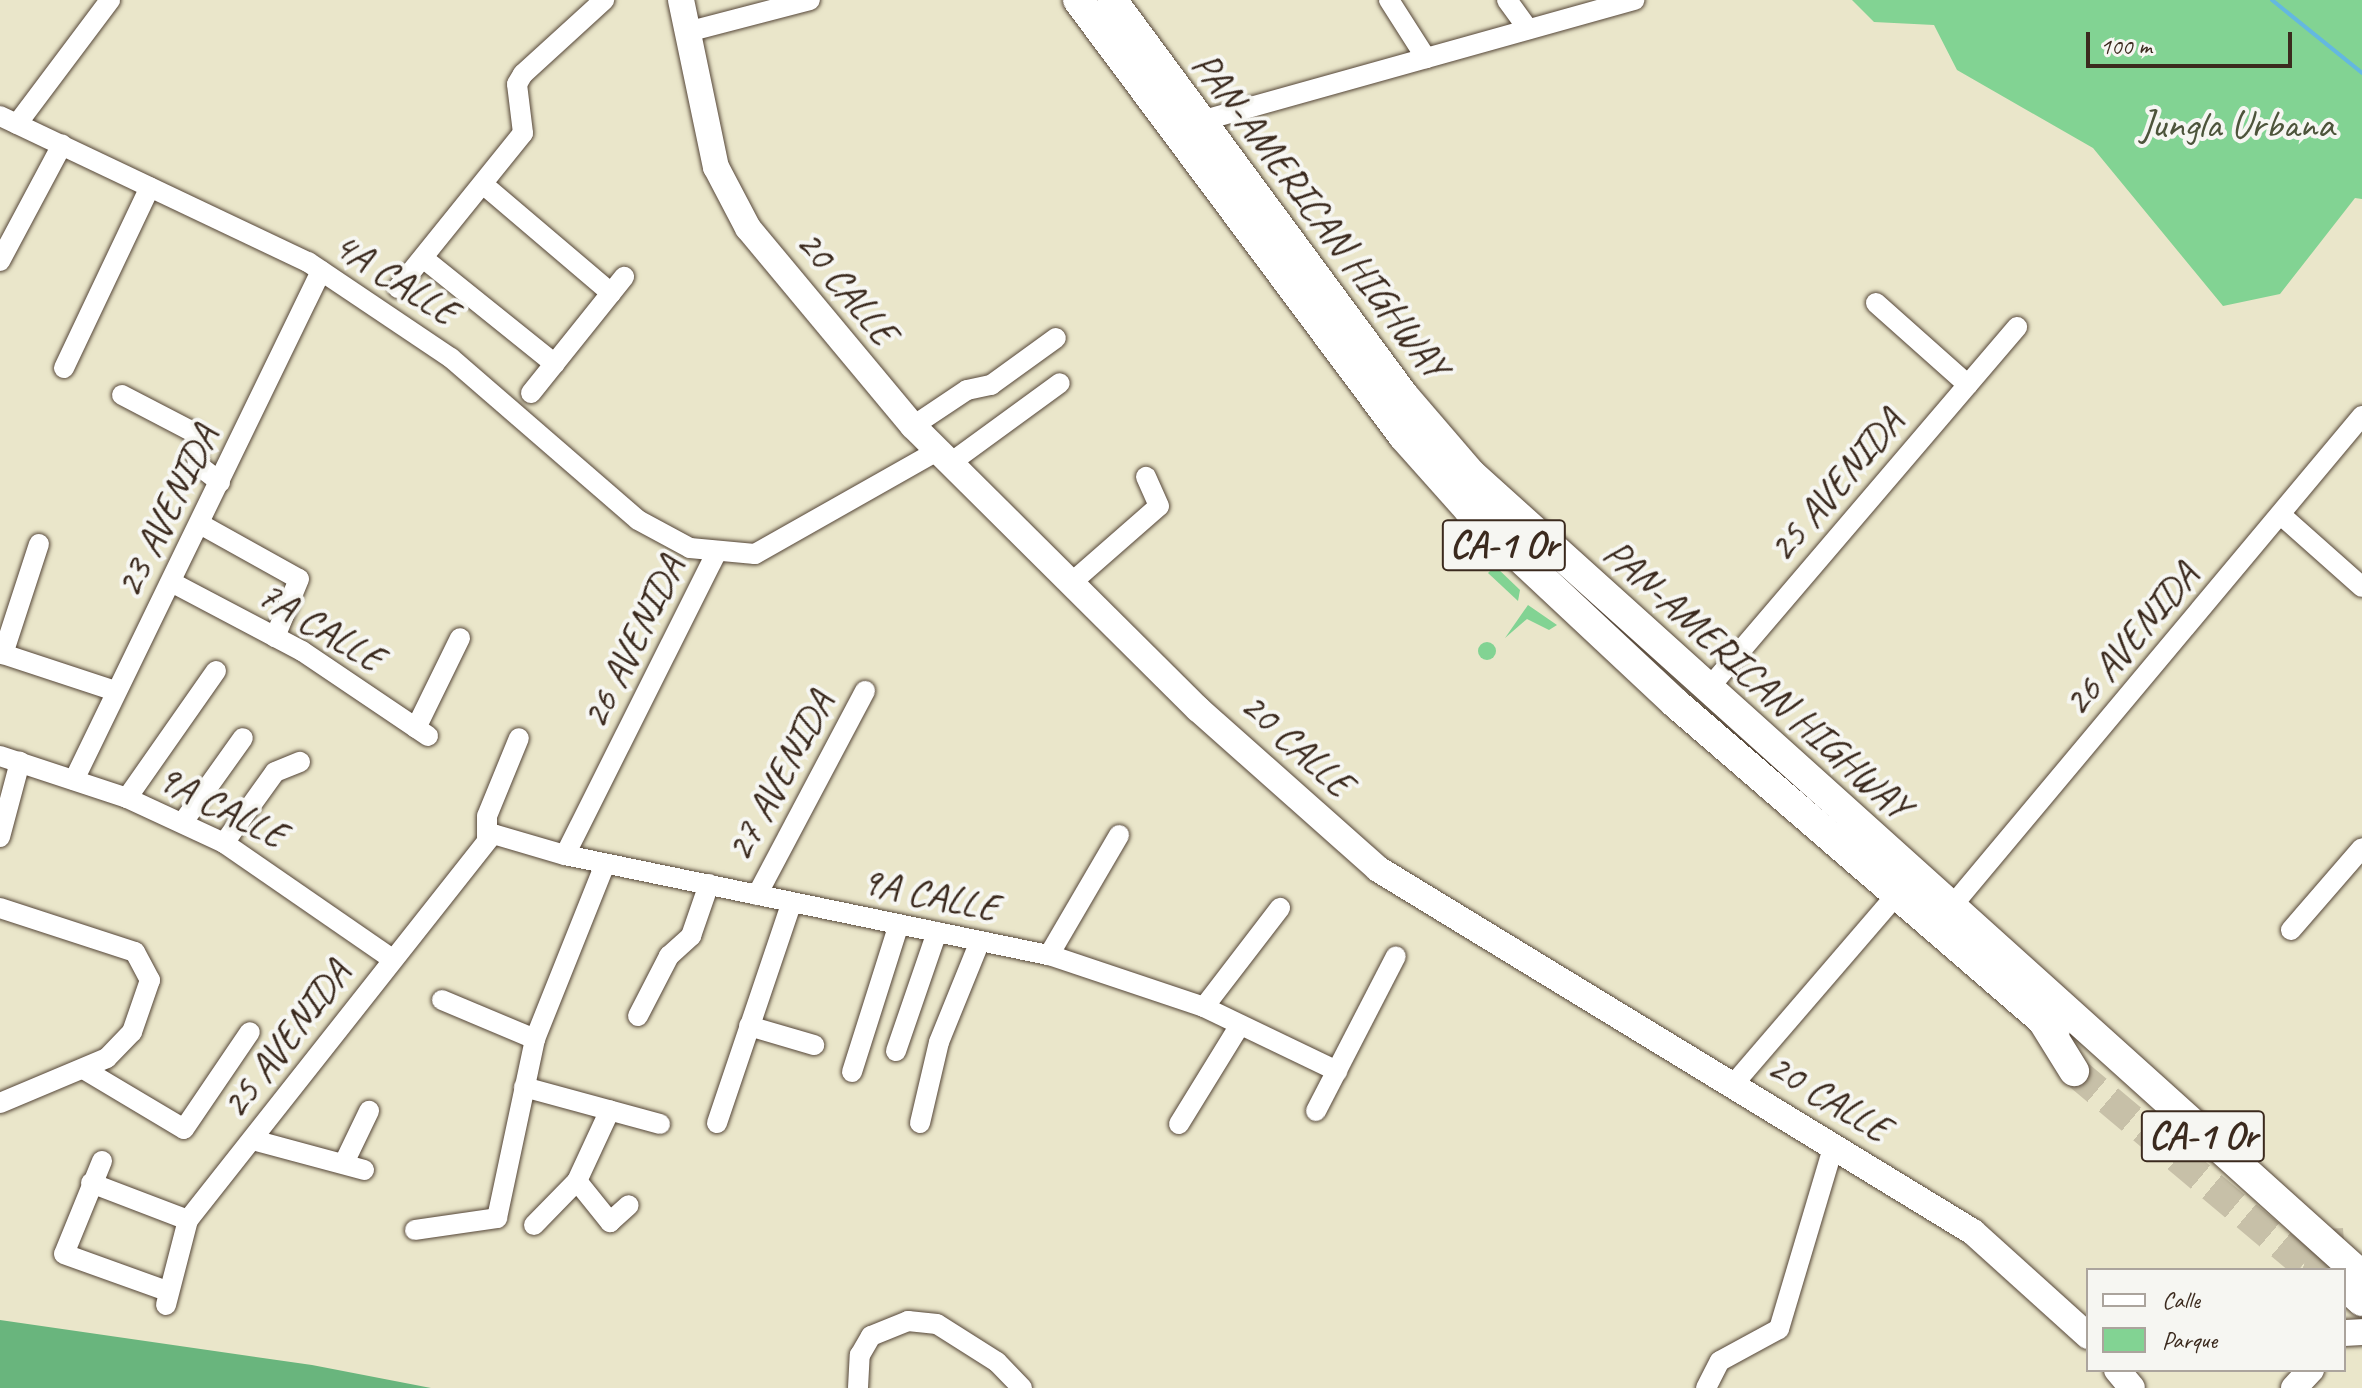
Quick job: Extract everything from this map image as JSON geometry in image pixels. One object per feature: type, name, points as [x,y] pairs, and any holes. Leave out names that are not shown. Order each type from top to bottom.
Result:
[{"type":"highway","name":"PAN-AMERICAN HIGHWAY","points":[[1078,0],[1404,437],[1469,510],[1674,702],[2325,1268]]},
{"type":"highway","name":"PAN-AMERICAN HIGHWAY","points":[[1112,0],[1445,446],[1708,689],[2362,1276]]},
{"type":"highway","points":[[1997,946],[2151,1074]]},
{"type":"highway","points":[[2043,1021],[2074,1071]]},
{"type":"highway","points":[[2346,1287],[2362,1301]]},
{"type":"main road","name":"20 CALLE","points":[[681,0],[730,199],[786,279],[913,426],[1070,584],[1378,869],[1973,1232],[2086,1334]]},
{"type":"main road","points":[[2119,1372],[2132,1388]]},
{"type":"main road","points":[[2280,1388],[2295,1372]]},
{"type":"main road","points":[[2294,1388],[2309,1372]]},
{"type":"street","points":[[9,120],[110,0]]},
{"type":"street","points":[[398,288],[523,133],[517,84],[523,74],[604,0]]},
{"type":"street","points":[[687,32],[810,0]]},
{"type":"street","points":[[1389,0],[1426,58]]},
{"type":"street","points":[[1507,0],[1528,29]]},
{"type":"street","points":[[1201,121],[1621,2]]},
{"type":"street","name":"4A CALLE","points":[[9,120],[321,271],[451,358],[638,520],[715,555]]},
{"type":"street","points":[[0,261],[62,145]]},
{"type":"street","points":[[484,185],[618,285],[531,393]]},
{"type":"street","points":[[64,368],[150,187]]},
{"type":"street","points":[[423,258],[555,364]]},
{"type":"street","name":"23 AVENIDA","points":[[74,780],[112,690],[173,583],[321,271]]},
{"type":"street","points":[[1876,303],[1968,385]]},
{"type":"street","name":"25 AVENIDA","points":[[1708,689],[2017,327]]},
{"type":"street","points":[[913,426],[967,390],[991,385],[1056,338]]},
{"type":"street","name":"26 AVENIDA","points":[[565,855],[715,555],[755,554],[943,458],[1060,383]]},
{"type":"street","points":[[122,395],[195,433],[198,465],[220,482]]},
{"type":"street","name":"26 AVENIDA","points":[[1952,906],[2362,416]]},
{"type":"street","points":[[1070,584],[1159,506],[1146,477]]},
{"type":"street","points":[[2281,515],[2362,587]]},
{"type":"street","points":[[200,524],[299,579],[275,637]]},
{"type":"street","points":[[39,544],[3,654],[112,690]]},
{"type":"street","name":"7A CALLE","points":[[173,583],[275,637],[422,732],[460,638]]},
{"type":"street","points":[[127,798],[216,671]]},
{"type":"street","name":"27 AVENIDA","points":[[757,895],[865,691]]},
{"type":"street","points":[[183,822],[243,738]]},
{"type":"street","points":[[490,837],[487,816],[519,738]]},
{"type":"street","points":[[0,837],[10,759]]},
{"type":"street","name":"9A CALLE","points":[[10,759],[127,798],[224,843],[392,959]]},
{"type":"street","points":[[224,843],[275,772],[300,762]]},
{"type":"street","points":[[1049,955],[1119,835]]},
{"type":"street","name":"25 AVENIDA","points":[[91,1183],[66,1257],[167,1298],[188,1220],[490,837]]},
{"type":"street","name":"9A CALLE","points":[[490,837],[605,864],[1049,955],[1204,1007],[1337,1071]]},
{"type":"street","points":[[2291,930],[2362,848]]},
{"type":"street","points":[[415,1230],[485,1224],[497,1218],[500,1172],[535,1039],[605,864]]},
{"type":"street","points":[[638,1016],[669,956],[691,936],[709,884]]},
{"type":"street","points":[[1732,1086],[1897,894]]},
{"type":"street","points":[[717,1123],[792,902]]},
{"type":"street","points":[[0,908],[143,958],[150,980],[132,1032],[85,1070],[0,1103]]},
{"type":"street","points":[[1204,1007],[1280,908]]},
{"type":"street","points":[[852,1072],[899,924]]},
{"type":"street","points":[[896,1051],[937,932]]},
{"type":"street","points":[[920,1123],[939,1042],[980,941]]},
{"type":"street","points":[[1316,1111],[1396,956]]},
{"type":"street","points":[[442,1000],[535,1039]]},
{"type":"street","points":[[1179,1124],[1240,1025]]},
{"type":"street","points":[[749,1026],[814,1045]]},
{"type":"street","points":[[85,1070],[184,1129],[250,1032]]},
{"type":"street","points":[[524,1087],[660,1124]]},
{"type":"street","points":[[534,1225],[577,1181],[610,1110]]},
{"type":"street","points":[[344,1163],[369,1111]]},
{"type":"street","points":[[253,1140],[364,1170]]},
{"type":"street","points":[[1706,1388],[1720,1361],[1779,1329],[1834,1145]]},
{"type":"street","points":[[102,1161],[91,1183],[188,1220]]},
{"type":"street","points":[[577,1181],[610,1222],[629,1205]]},
{"type":"street","points":[[858,1388],[865,1344],[880,1328],[908,1321],[937,1324],[997,1362],[1022,1388]]},
{"type":"green space","name":"Jungla Urbana","points":[[1852,0],[2362,0],[2362,199],[2355,198],[2280,294],[2223,306],[2093,148],[1957,70],[1934,25],[1874,22]]},
{"type":"green space","points":[[1495,566],[1520,590],[1518,601],[1488,573]]},
{"type":"green space","points":[[1528,605],[1557,625],[1549,630],[1527,619],[1505,638]]},
{"type":"green space","points":[[1483,642],[1491,642],[1496,651],[1494,658],[1483,660],[1478,655],[1478,647]]},
{"type":"green space","points":[[0,1320],[312,1365],[431,1388],[0,1388]]},
{"type":"waterway","points":[[2272,0],[2362,73]]},
{"type":"tunnel","points":[[2074,1071],[2304,1264],[2317,1268],[2330,1257],[2328,1229]]}]
